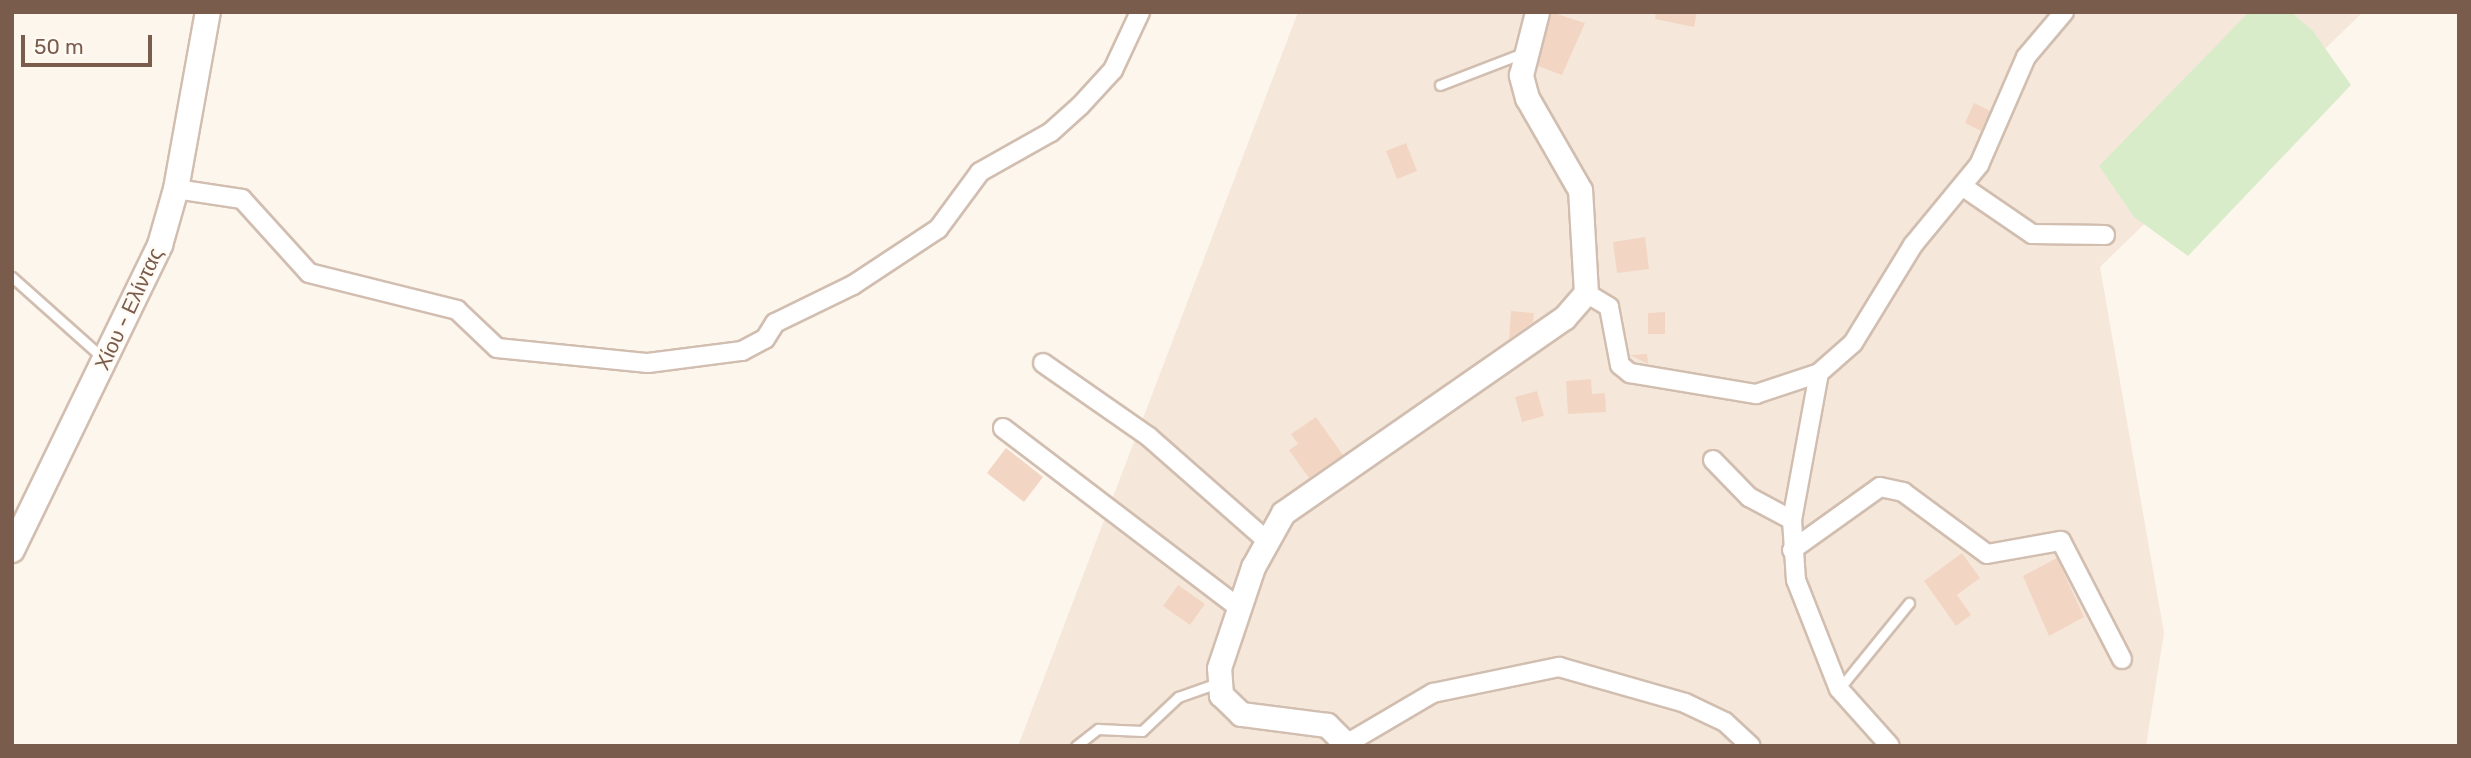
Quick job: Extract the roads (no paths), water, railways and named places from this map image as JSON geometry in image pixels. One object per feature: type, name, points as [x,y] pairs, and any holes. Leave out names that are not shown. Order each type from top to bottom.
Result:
[{"type":"main road","name":"Χίου - Ελίντας","points":[[12,550],[144,284],[176,190],[208,12]]},
{"type":"street","points":[[176,190],[242,199],[309,273],[457,310],[497,348],[648,363],[742,351],[765,339],[775,323],[853,285],[938,229],[980,172],[1051,132],[1114,70],[1140,12]]},
{"type":"street","points":[[1537,12],[1523,53],[1527,98],[1580,190],[1586,293]]},
{"type":"street","points":[[1586,293],[1609,307],[1620,365],[1630,373],[1756,394],[1819,373],[1853,343],[1913,245],[1962,186],[2000,128],[2026,57],[2045,19],[2064,12]]},
{"type":"street","points":[[1962,186],[2032,234],[2105,234]]},
{"type":"street","points":[[1586,293],[1519,351],[1302,497],[1265,539],[1239,608],[1218,683],[1221,695],[1245,716],[1316,722],[1339,730],[1348,744],[1433,694],[1559,667],[1685,703],[1725,722],[1751,746]]},
{"type":"street","points":[[1043,363],[1149,437],[1265,539]]},
{"type":"street","points":[[1819,373],[1792,520],[1792,550],[1804,606],[1839,689],[1890,746]]},
{"type":"street","points":[[1003,428],[1239,608]]},
{"type":"street","points":[[1713,460],[1749,497],[1792,520]]},
{"type":"street","points":[[1792,550],[1880,487],[1903,492],[1987,554],[2061,541],[2122,659]]},
{"type":"lane","points":[[1440,85],[1523,53]]},
{"type":"lane","points":[[12,277],[105,360]]},
{"type":"lane","points":[[1839,689],[1909,603]]},
{"type":"lane","points":[[1076,746],[1097,729],[1142,731],[1178,697],[1218,683]]}]
